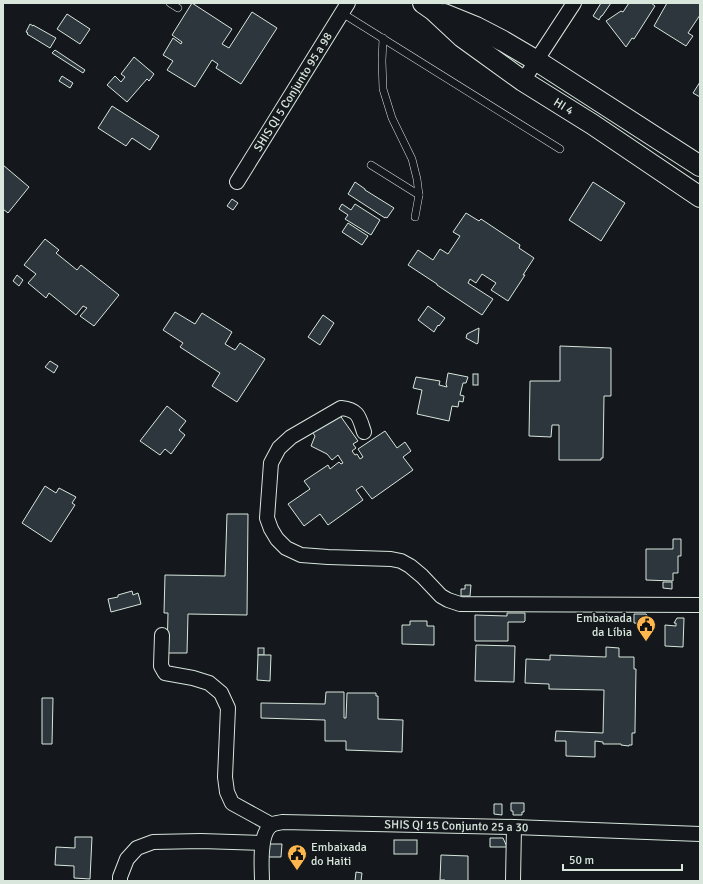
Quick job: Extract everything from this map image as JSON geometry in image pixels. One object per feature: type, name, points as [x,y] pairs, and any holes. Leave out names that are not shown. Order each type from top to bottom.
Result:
[{"type":"street","points":[[523,81],[574,3]]},
{"type":"street","name":"HI 4","points":[[428,6],[476,26],[503,41],[537,61],[700,166]]},
{"type":"street","name":"HI 4","points":[[428,6],[462,37],[523,81],[592,124],[700,196]]},
{"type":"street","name":"SHIS QI 5 Conjunto 95 a 98","points":[[237,182],[345,8]]},
{"type":"street","points":[[364,432],[360,417],[356,412],[350,409],[341,408],[291,437],[279,448],[271,463],[266,518],[277,539],[286,548],[301,555],[391,559],[401,561],[422,576],[441,596],[460,604],[700,605]]},
{"type":"street","points":[[162,635],[161,666],[165,673],[193,678],[209,683],[221,693],[228,708],[225,777],[227,792],[232,804],[272,825],[265,833],[262,842],[262,881]]},
{"type":"street","name":"SHIS QI 15 Conjunto 25 a 30","points":[[272,825],[282,822],[514,826],[700,834]]},
{"type":"street","points":[[513,881],[514,826]]},
{"type":"street","points":[[120,881],[120,876],[127,859],[132,853],[137,848],[153,842],[262,842]]},
{"type":"lane","points":[[170,3],[178,8]]},
{"type":"lane","points":[[345,8],[383,38],[560,149]]},
{"type":"lane","points":[[383,38],[383,89],[392,118],[412,159],[419,195],[415,217]]},
{"type":"lane","points":[[371,165],[419,195]]},
{"type":"building","points":[[192,3],[232,29],[222,44],[229,48],[252,12],[277,28],[241,84],[216,68],[218,64],[212,60],[195,87],[167,70],[173,61],[163,55],[173,38],[181,44],[182,42],[172,35]]},
{"type":"building","points":[[601,3],[611,3],[599,20],[593,16]]},
{"type":"building","points":[[629,3],[651,3],[655,6],[634,39],[632,38],[626,47],[606,21],[621,11],[623,12]]},
{"type":"building","points":[[667,3],[700,3],[700,15],[688,33],[693,36],[686,46],[654,26]]},
{"type":"building","points":[[67,14],[90,29],[80,44],[57,29]]},
{"type":"building","points":[[30,24],[56,38],[50,48],[27,34],[28,33],[26,32]]},
{"type":"building","points":[[55,50],[85,70],[83,73],[52,53]]},
{"type":"building","points":[[134,57],[154,74],[149,81],[147,79],[127,102],[107,85],[115,76],[121,82],[125,77],[121,74]]},
{"type":"building","points":[[62,76],[73,83],[70,88],[59,81]]},
{"type":"building","points":[[700,82],[700,97],[693,93]]},
{"type":"building","points":[[112,106],[159,136],[150,150],[132,138],[126,146],[98,128]]},
{"type":"building","points":[[3,165],[29,187],[8,213],[3,209]]},
{"type":"building","points":[[355,182],[394,208],[387,218],[348,194]]},
{"type":"building","points":[[593,182],[625,203],[601,241],[569,220]]},
{"type":"building","points":[[232,199],[238,203],[233,210],[227,206]]},
{"type":"building","points":[[342,204],[351,210],[355,204],[380,220],[371,235],[345,219],[348,215],[339,209]]},
{"type":"building","points":[[466,213],[479,221],[481,219],[520,245],[519,248],[534,258],[508,301],[491,290],[496,283],[482,274],[476,283],[470,279],[468,283],[493,299],[482,315],[408,265],[418,250],[433,260],[440,249],[448,254],[460,236],[453,232]]},
{"type":"building","points":[[348,223],[368,236],[362,245],[342,232]]},
{"type":"building","points":[[45,239],[59,250],[56,253],[77,270],[81,265],[119,295],[94,326],[80,316],[87,308],[83,306],[76,315],[49,293],[46,298],[28,283],[36,274],[24,265]]},
{"type":"building","points":[[17,275],[23,280],[19,286],[13,281]]},
{"type":"building","points":[[428,306],[445,318],[434,332],[418,320]]},
{"type":"building","points":[[175,312],[195,324],[202,313],[232,332],[225,344],[235,350],[240,343],[265,359],[237,402],[212,386],[220,373],[180,347],[183,343],[163,330]]},
{"type":"building","points":[[323,315],[334,323],[320,345],[308,337]]},
{"type":"building","points":[[479,328],[477,344],[466,338],[467,334]]},
{"type":"building","points":[[560,346],[611,348],[611,396],[604,396],[603,458],[601,458],[601,460],[559,460],[559,425],[552,425],[551,437],[529,436],[530,381],[560,381]]},
{"type":"building","points":[[50,361],[58,366],[54,373],[45,367]]},
{"type":"building","points":[[448,373],[468,377],[466,383],[463,383],[460,395],[464,396],[463,402],[459,401],[458,407],[452,406],[449,421],[417,414],[422,390],[413,388],[416,377],[440,381],[439,385],[447,387],[446,384]]},
{"type":"building","points":[[473,374],[478,374],[478,385],[473,385]]},
{"type":"building","points":[[167,406],[186,421],[179,430],[185,435],[171,454],[165,449],[160,455],[140,441]]},
{"type":"building","points":[[339,414],[358,441],[353,444],[356,448],[352,451],[355,455],[357,454],[360,459],[363,457],[358,449],[385,431],[397,448],[405,442],[411,451],[403,457],[413,470],[372,499],[362,486],[356,490],[363,500],[328,525],[320,514],[304,526],[288,504],[310,489],[304,481],[328,465],[330,469],[339,462],[341,464],[343,463],[338,455],[332,460],[327,454],[311,446],[315,436],[312,432]]},
{"type":"building","points":[[45,486],[56,493],[59,488],[76,497],[72,503],[75,505],[51,542],[22,523]]},
{"type":"building","points":[[227,514],[248,514],[247,615],[188,614],[187,653],[167,653],[168,613],[164,613],[165,575],[225,576]]},
{"type":"building","points":[[673,539],[681,539],[681,556],[678,556],[678,573],[673,573],[673,581],[646,580],[646,549],[673,549]]},
{"type":"building","points":[[663,582],[672,582],[672,589],[663,588]]},
{"type":"building","points":[[465,585],[471,585],[470,596],[461,596],[461,589],[465,589]]},
{"type":"building","points":[[132,591],[133,595],[138,593],[141,604],[111,612],[108,599],[118,597],[118,595]]},
{"type":"building","points":[[507,613],[525,613],[524,622],[508,622],[508,641],[475,641],[475,615],[507,616]]},
{"type":"building","points":[[634,614],[646,614],[651,624],[634,623]]},
{"type":"building","points":[[677,618],[684,618],[683,647],[665,646],[665,625],[676,626],[676,623],[674,623]]},
{"type":"building","points":[[410,621],[427,621],[427,626],[434,626],[434,645],[402,644],[402,625],[410,625]]},
{"type":"building","points":[[476,645],[515,646],[514,682],[475,681]]},
{"type":"building","points":[[606,647],[619,648],[619,657],[634,657],[634,669],[636,669],[635,733],[632,733],[632,745],[603,744],[603,742],[595,741],[595,757],[566,756],[566,741],[555,741],[556,731],[603,733],[604,690],[549,689],[549,684],[525,683],[526,659],[550,660],[550,655],[606,657]]},
{"type":"building","points":[[258,648],[264,648],[264,655],[258,655]]},
{"type":"building","points":[[258,655],[271,655],[270,681],[257,680]]},
{"type":"building","points":[[326,692],[344,692],[344,718],[346,718],[347,693],[376,693],[376,696],[378,696],[378,719],[403,720],[402,752],[346,750],[346,741],[325,741],[325,720],[261,718],[261,703],[325,704]]},
{"type":"building","points":[[42,698],[53,698],[52,744],[42,744]]},
{"type":"building","points":[[511,803],[524,803],[524,812],[522,812],[522,815],[513,815],[513,811],[511,811]]},
{"type":"building","points":[[494,804],[502,804],[502,815],[494,814]]},
{"type":"building","points":[[75,837],[92,837],[90,879],[74,878],[74,866],[55,865],[56,847],[75,848]]},
{"type":"building","points":[[490,838],[503,838],[507,847],[490,847]]},
{"type":"building","points":[[394,840],[417,840],[417,854],[394,854]]},
{"type":"building","points":[[269,844],[282,844],[281,857],[268,857]]},
{"type":"building","points":[[441,855],[468,856],[468,881],[440,880]]},
{"type":"building","points":[[356,872],[362,873],[361,881],[355,881]]},
{"type":"place","name":"Embaixada da Líbia","points":[[646,642]]},
{"type":"place","name":"Embaixada do Haiti","points":[[297,871]]}]
